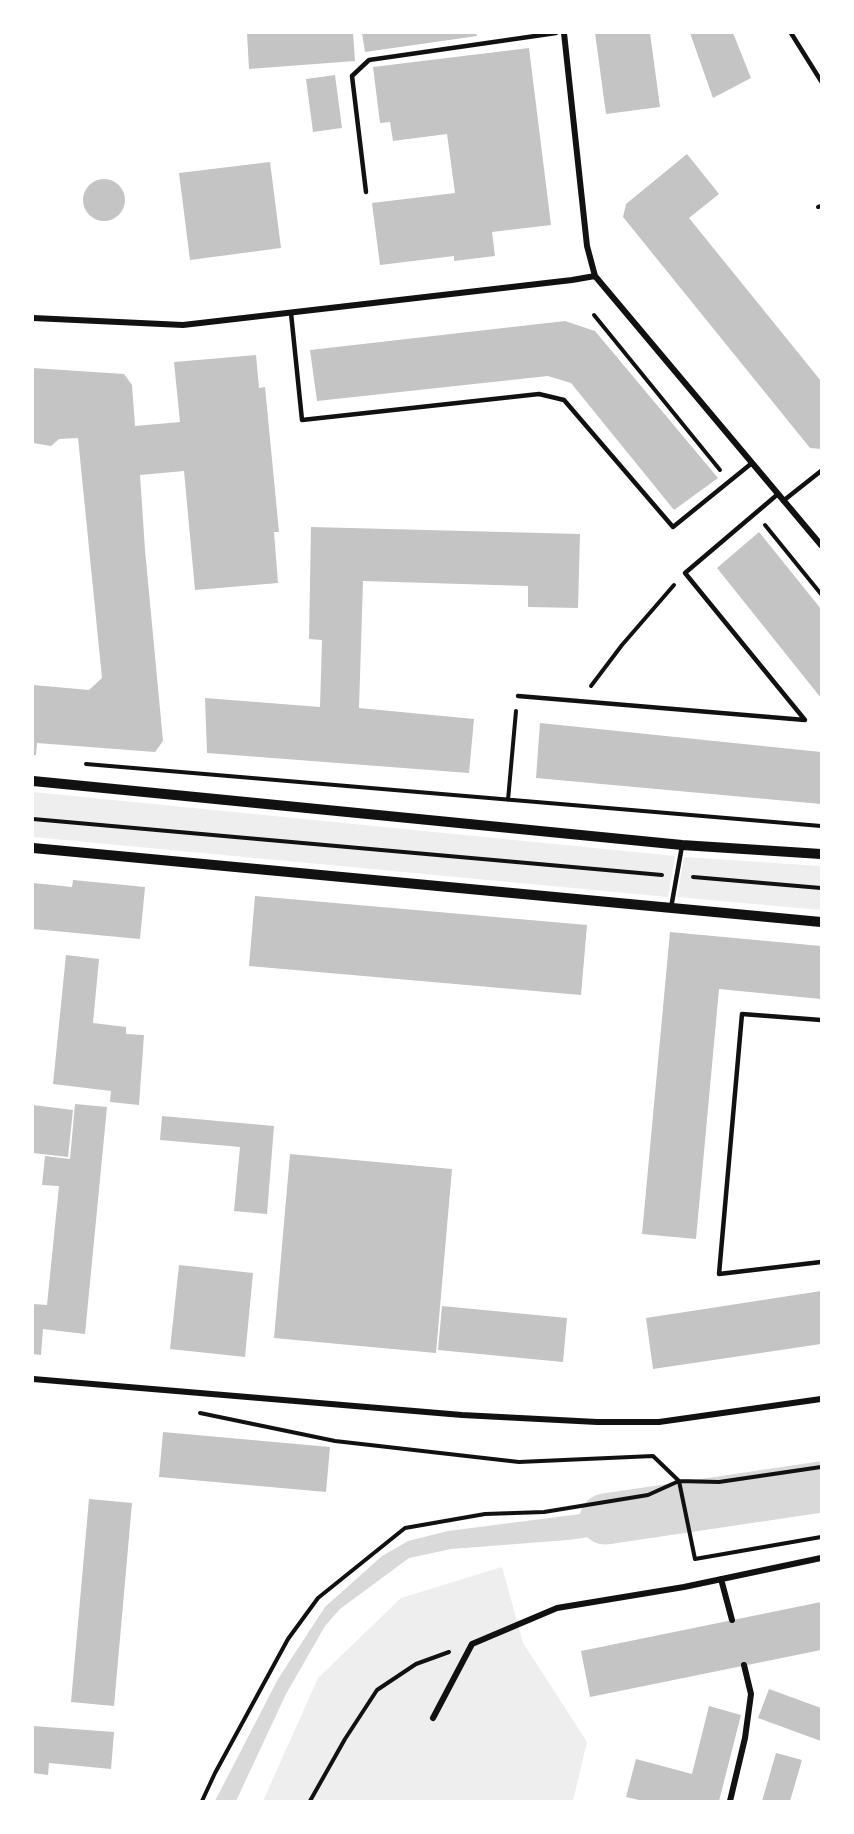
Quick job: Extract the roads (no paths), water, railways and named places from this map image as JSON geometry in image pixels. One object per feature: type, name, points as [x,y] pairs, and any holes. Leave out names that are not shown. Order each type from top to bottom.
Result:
[{"type":"street","points":[[564,33],[587,246],[595,276],[821,545]]},
{"type":"street","points":[[33,318],[164,325],[291,313],[595,276]]},
{"type":"street","points":[[33,781],[682,845],[821,854]]},
{"type":"street","points":[[33,848],[821,921]]},
{"type":"street","points":[[33,1379],[462,1415],[597,1422],[659,1422],[821,1399]]},
{"type":"street","points":[[433,1718],[472,1644],[557,1608],[721,1579],[821,1558]]},
{"type":"street","points":[[721,1579],[732,1620]]},
{"type":"street","points":[[730,1801],[745,1738],[751,1694],[744,1665]]},
{"type":"lane","points":[[366,192],[352,76],[369,60],[556,33]]},
{"type":"lane","points":[[791,33],[821,81]]},
{"type":"lane","points":[[291,313],[302,420],[539,394],[564,400],[673,527],[752,463]]},
{"type":"lane","points":[[783,501],[821,471]]},
{"type":"lane","points":[[518,696],[805,720],[685,573],[778,494]]},
{"type":"lane","points":[[671,908],[682,845]]},
{"type":"lane","points":[[821,1020],[742,1014],[718,1274],[821,1262]]},
{"type":"waterway","points":[[605,1519],[821,1487]]}]
